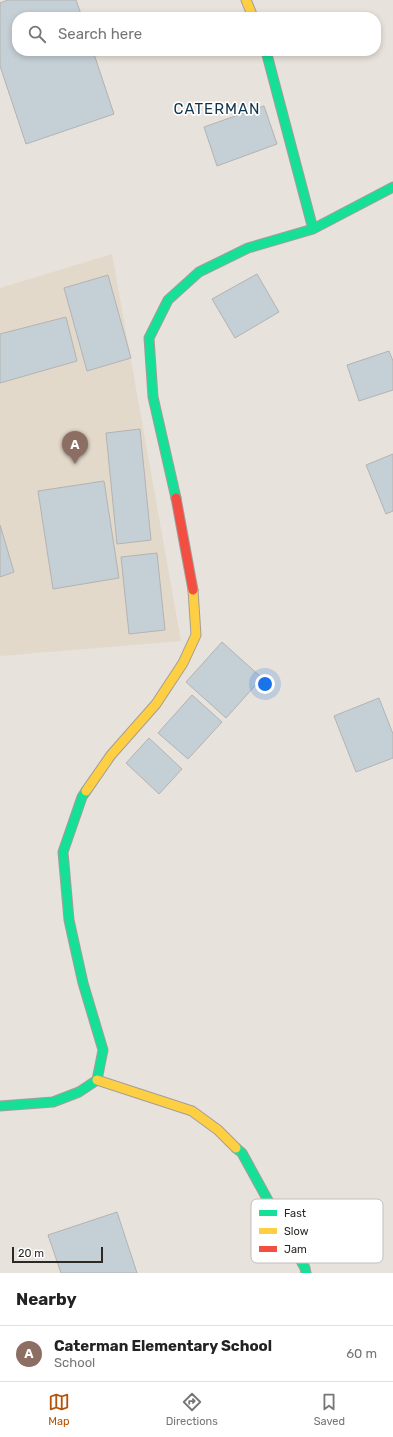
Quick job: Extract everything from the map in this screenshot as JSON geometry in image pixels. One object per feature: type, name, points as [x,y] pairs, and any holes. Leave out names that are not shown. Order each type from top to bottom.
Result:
[{"type":"street","points":[[246,0],[251,12]]},
{"type":"street","points":[[267,56],[313,229]]},
{"type":"street","points":[[0,1106],[53,1102],[79,1092],[97,1080],[102,1050],[69,920],[63,852],[82,797],[111,755],[156,704],[183,663],[196,636],[194,597],[175,492],[153,396],[149,338],[168,300],[199,272],[248,248],[313,229],[393,187]]},
{"type":"street","points":[[97,1080],[192,1111],[218,1130],[242,1153],[267,1199]]},
{"type":"street","points":[[302,1263],[306,1273]]},
{"type":"shaded area","points":[[112,254],[181,641],[0,656],[0,288]]},
{"type":"building","points":[[8,0],[76,0],[80,12],[12,12],[12,56],[95,56],[114,114],[26,144],[0,66],[0,3]]},
{"type":"building","points":[[264,106],[277,144],[217,166],[204,127]]},
{"type":"building","points":[[257,274],[279,312],[235,338],[212,299]]},
{"type":"building","points":[[108,275],[131,358],[87,371],[64,288]]},
{"type":"building","points":[[66,317],[77,361],[0,383],[0,334]]},
{"type":"building","points":[[389,351],[393,361],[393,390],[359,401],[347,365]]},
{"type":"building","points":[[140,429],[151,540],[117,544],[106,433]]},
{"type":"building","points":[[393,454],[393,511],[386,514],[366,465]]},
{"type":"building","points":[[104,481],[119,578],[53,589],[38,491]]},
{"type":"building","points":[[0,525],[14,572],[0,577]]},
{"type":"building","points":[[157,553],[165,630],[129,634],[121,557]]},
{"type":"building","points":[[222,642],[262,678],[226,718],[186,682]]},
{"type":"building","points":[[192,695],[222,722],[188,759],[158,733]]},
{"type":"building","points":[[379,698],[393,734],[393,758],[356,772],[334,716]]},
{"type":"building","points":[[149,738],[182,769],[159,794],[126,763]]},
{"type":"building","points":[[117,1212],[137,1273],[61,1273],[48,1235]]},
{"type":"traffic: fast","points":[[267,56],[313,229]]},
{"type":"traffic: fast","points":[[176,498],[153,397],[149,338],[168,300],[199,272],[248,248],[313,229],[393,187]]},
{"type":"traffic: fast","points":[[0,1106],[53,1102],[79,1092],[97,1080],[103,1050],[83,983],[69,920],[63,852],[82,797],[86,791]]},
{"type":"traffic: fast","points":[[236,1148],[242,1153],[267,1199]]},
{"type":"traffic: fast","points":[[302,1263],[306,1273]]},
{"type":"traffic: slow","points":[[246,0],[251,12]]},
{"type":"traffic: slow","points":[[86,791],[111,755],[156,704],[183,663],[196,635],[193,590]]},
{"type":"traffic: slow","points":[[97,1080],[192,1111],[218,1130],[236,1148]]},
{"type":"traffic: jam","points":[[176,498],[193,590]]},
{"type":"place","name":"Caterman Elementary School","points":[[75,464]]},
{"type":"district","name":"CATERMAN","points":[[217,109]]}]
